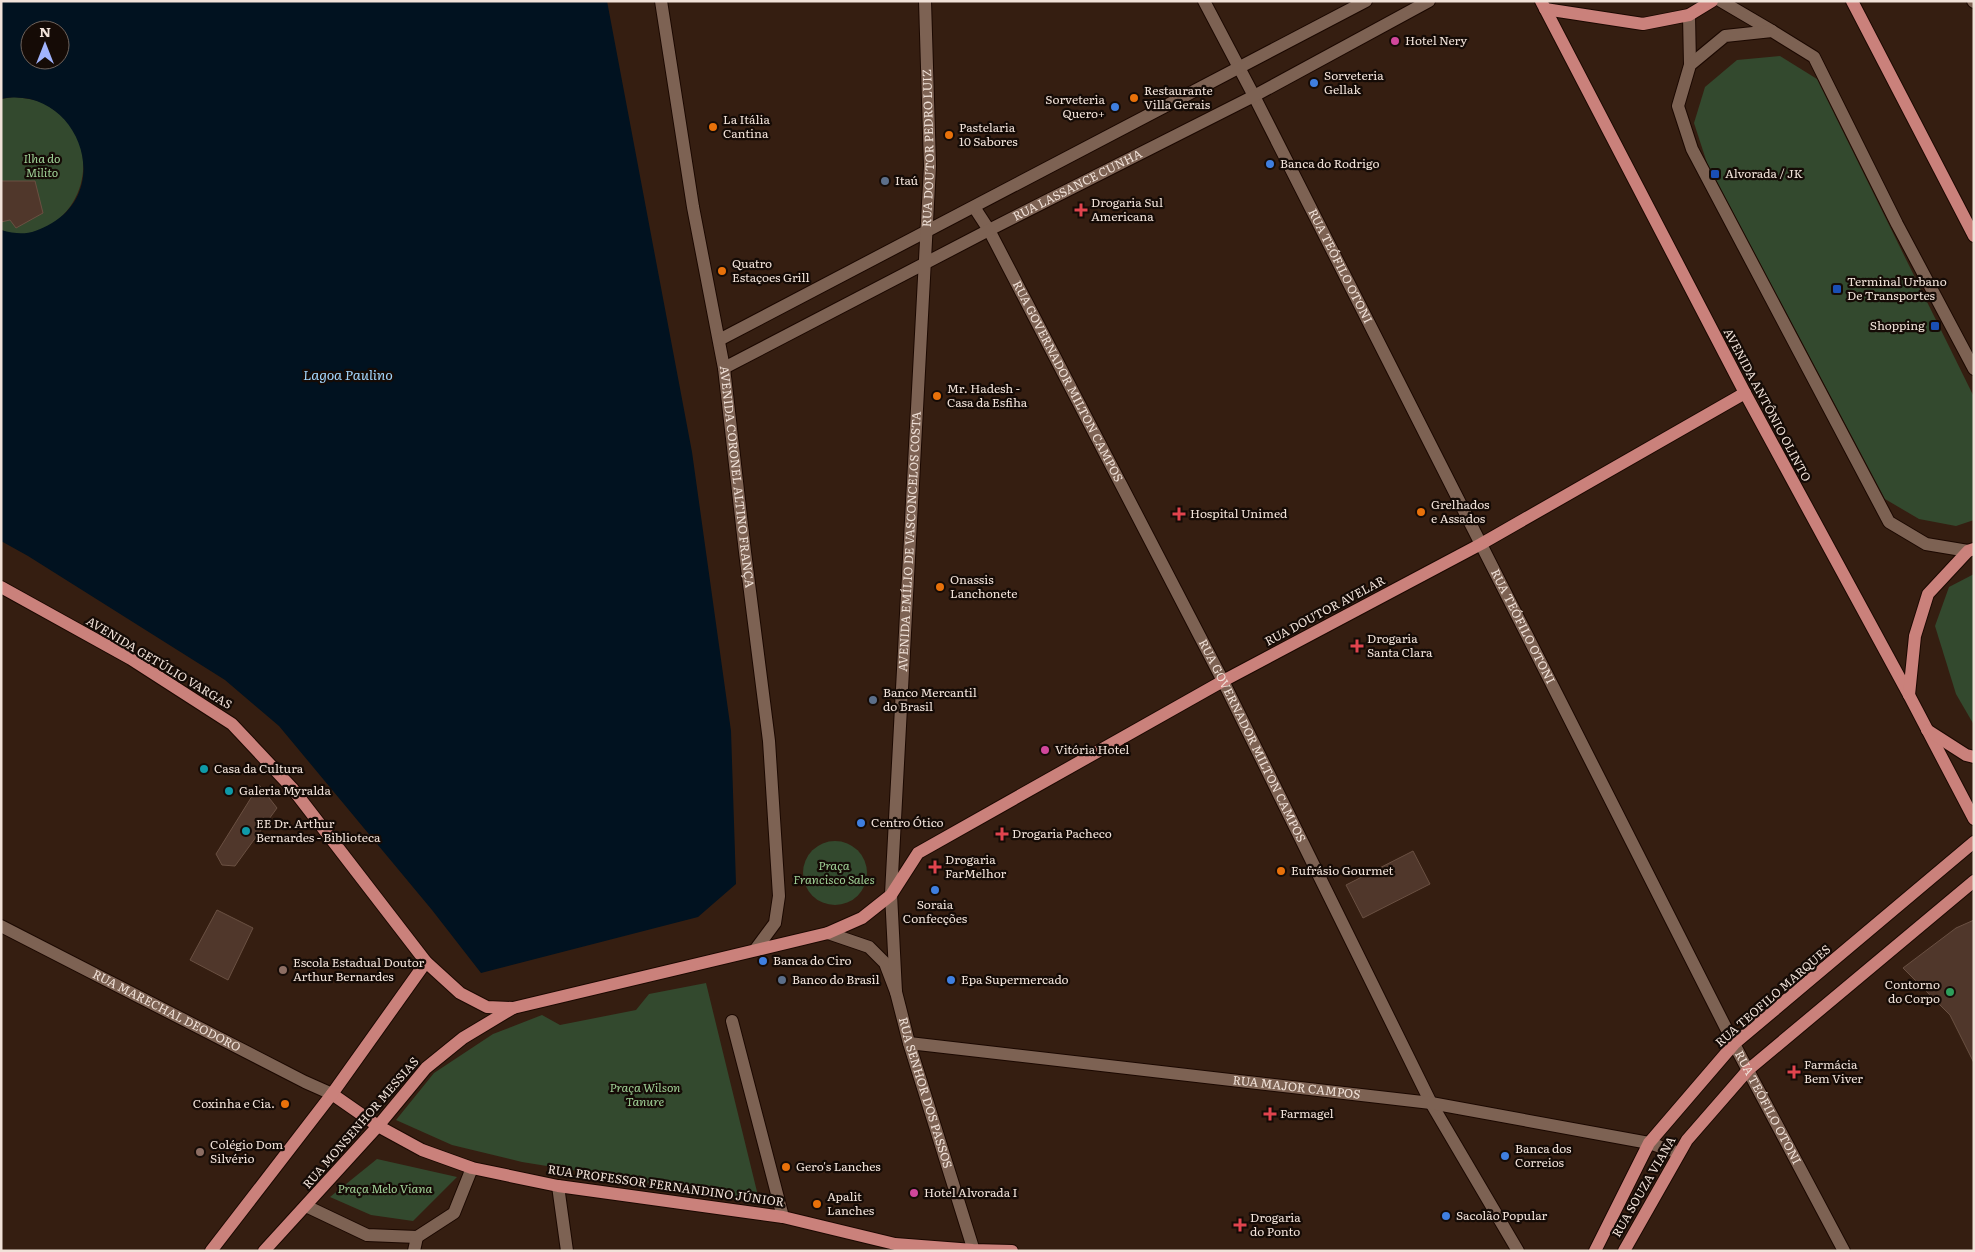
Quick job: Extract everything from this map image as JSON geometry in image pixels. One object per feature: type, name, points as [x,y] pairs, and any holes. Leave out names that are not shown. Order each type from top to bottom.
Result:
[{"type":"main road","points":[[1543,5],[1643,24],[1689,15],[1712,1]]},
{"type":"main road","points":[[1852,1],[1974,236]]},
{"type":"main road","name":"AVENIDA ANTÔNIO OLINTO","points":[[1543,5],[1745,393],[1909,695],[1972,817]]},
{"type":"main road","name":"RUA DOUTOR AVELAR","points":[[892,896],[918,853],[1223,681],[1481,544],[1745,393]]},
{"type":"main road","points":[[1909,695],[1915,636],[1928,594],[1971,550]]},
{"type":"main road","name":"AVENIDA GETÚLIO VARGAS","points":[[1,588],[131,659],[232,724],[292,788],[426,962],[460,993],[487,1008],[513,1008]]},
{"type":"main road","points":[[1927,730],[1966,755],[1974,757]]},
{"type":"main road","points":[[1972,817],[1974,830]]},
{"type":"main road","name":"RUA TEOFILO MARQUES","points":[[1595,1251],[1649,1143],[1734,1044],[1974,842]]},
{"type":"main road","points":[[1748,1070],[1974,881]]},
{"type":"main road","points":[[513,1008],[828,933],[862,918],[892,896]]},
{"type":"main road","points":[[211,1251],[332,1094],[426,962]]},
{"type":"main road","name":"RUA MONSENHOR MESSIAS","points":[[264,1251],[378,1126],[426,1068],[463,1038],[513,1008]]},
{"type":"main road","name":"RUA SOUZA VIANA","points":[[1624,1251],[1687,1140],[1748,1070]]},
{"type":"main road","name":"RUA PROFESSOR FERNANDINO JÚNIOR","points":[[332,1094],[378,1126],[422,1150],[472,1168],[558,1186],[783,1217],[894,1247],[1012,1251]]},
{"type":"street","name":"AVENIDA CORONEL ALTINO FRANÇA","points":[[661,1],[693,207],[724,368],[744,552],[769,741],[779,896],[775,923],[755,950]]},
{"type":"street","name":"RUA DOUTOR PEDRO LUIZ","points":[[924,264],[930,166],[925,1]]},
{"type":"street","name":"RUA TEÓFILO OTONI","points":[[1204,1],[1254,96],[1734,1044],[1844,1251]]},
{"type":"street","points":[[719,340],[1366,1]]},
{"type":"street","name":"RUA LASSANCE CUNHA","points":[[724,368],[989,230],[1254,96],[1429,1]]},
{"type":"street","points":[[1721,1],[1814,57],[1897,224],[1974,369]]},
{"type":"street","points":[[1689,15],[1690,65],[1678,106],[1692,149],[1889,522],[1926,544],[1971,550]]},
{"type":"street","points":[[1690,65],[1725,36],[1772,31]]},
{"type":"street","name":"RUA GOVERNADOR MILTON CAMPOS","points":[[974,206],[989,230],[1223,681],[1431,1103],[1518,1251]]},
{"type":"street","name":"AVENIDA EMÍLIO DE VASCONCELOS COSTA","points":[[892,896],[924,264]]},
{"type":"street","name":"RUA SENHOR DOS PASSOS","points":[[892,896],[896,992]]},
{"type":"street","name":"RUA MARECHAL DEODORO","points":[[1,926],[296,1078],[332,1094]]},
{"type":"street","name":"RUA SENHOR DOS PASSOS","points":[[828,933],[869,947],[885,962],[896,992],[909,1043],[973,1250]]},
{"type":"street","points":[[732,1021],[783,1217]]},
{"type":"street","name":"RUA MAJOR CAMPOS","points":[[909,1043],[1431,1103],[1649,1143],[1679,1153]]},
{"type":"street","points":[[306,1206],[367,1235],[417,1238],[454,1213],[472,1168]]},
{"type":"street","points":[[558,1186],[567,1251]]},
{"type":"street","points":[[414,1251],[417,1238]]},
{"type":"green space","points":[[1780,56],[1817,79],[1974,397],[1974,520],[1956,526],[1919,519],[1885,499],[1707,163],[1694,123],[1705,87],[1737,60]]},
{"type":"green space","name":"Ilha do Milito","points":[[14,97],[44,103],[54,110],[70,126],[80,144],[83,164],[81,184],[73,203],[60,218],[42,230],[20,235],[1,230],[1,99]]},
{"type":"green space","points":[[1974,574],[1974,725],[1956,694],[1935,626],[1949,587]]},
{"type":"green space","name":"Praça Francisco Sales","points":[[835,841],[847,844],[858,850],[864,861],[867,873],[864,885],[858,896],[847,902],[835,905],[823,902],[812,896],[806,885],[803,873],[806,861],[812,850],[823,844]]},
{"type":"green space","name":"Praça Wilson Tanure","points":[[706,983],[760,1204],[634,1180],[522,1162],[452,1145],[396,1120],[434,1073],[493,1034],[542,1015],[560,1025],[636,1010],[649,994]]},
{"type":"green space","name":"Praça Melo Viana","points":[[377,1159],[457,1177],[413,1221],[371,1215],[330,1197]]},
{"type":"water","name":"Lagoa Paulino","points":[[1,1],[607,1],[692,452],[731,731],[736,884],[698,917],[481,973],[432,910],[279,726],[225,680],[1,541],[1,230],[27,233],[39,230],[52,223],[71,206],[81,185],[83,163],[78,141],[66,122],[49,107],[27,98],[1,99]]},
{"type":"building","points":[[1,181],[35,181],[43,213],[16,228],[10,220],[1,222]]},
{"type":"building","name":"EE Dr. Arthur Bernardes - Biblioteca","points":[[259,785],[277,808],[235,866],[222,865],[216,854]]},
{"type":"building","points":[[1413,851],[1430,884],[1363,918],[1346,885]]},
{"type":"building","points":[[217,910],[253,928],[228,980],[190,960]]},
{"type":"building","name":"Contorno do Corpo","points":[[1974,920],[1974,1063],[1950,1015],[1903,968],[1956,928]]},
{"type":"place","name":"Hotel Nery","points":[[1395,41]]},
{"type":"place","name":"Sorveteria Gellak","points":[[1314,83]]},
{"type":"place","name":"Restaurante Villa Gerais","points":[[1134,98]]},
{"type":"place","name":"Sorveteria Quero+","points":[[1115,107]]},
{"type":"place","name":"La Itália Cantina","points":[[713,127]]},
{"type":"place","name":"Pastelaria 10 Sabores","points":[[949,135]]},
{"type":"place","name":"Banca do Rodrigo","points":[[1270,164]]},
{"type":"place","name":"Alvorada / JK","points":[[1715,174]]},
{"type":"place","name":"Itaú","points":[[885,181]]},
{"type":"place","name":"Drogaria Sul Americana","points":[[1081,210]]},
{"type":"place","name":"Quatro Estaçoes Grill","points":[[722,271]]},
{"type":"place","name":"Terminal Urbano De Transportes","points":[[1837,289]]},
{"type":"place","name":"Shopping","points":[[1935,326]]},
{"type":"place","name":"Mr. Hadesh - Casa da Esfiha","points":[[937,396]]},
{"type":"place","name":"Grelhados e Assados","points":[[1421,512]]},
{"type":"place","name":"Hospital Unimed","points":[[1179,514]]},
{"type":"place","name":"Onassis Lanchonete","points":[[940,587]]},
{"type":"place","name":"Drogaria Santa Clara","points":[[1357,646]]},
{"type":"place","name":"Banco Mercantil do Brasil","points":[[873,700]]},
{"type":"place","name":"Vitória Hotel","points":[[1045,750]]},
{"type":"place","name":"Casa da Cultura","points":[[204,769]]},
{"type":"place","name":"Galeria Myralda","points":[[229,791]]},
{"type":"place","name":"Centro Ótico","points":[[861,823]]},
{"type":"place","name":"EE Dr. Arthur Bernardes - Biblioteca","points":[[246,831]]},
{"type":"place","name":"Drogaria Pacheco","points":[[1002,834]]},
{"type":"place","name":"Drogaria FarMelhor","points":[[935,867]]},
{"type":"place","name":"Eufrásio Gourmet","points":[[1281,871]]},
{"type":"place","name":"Soraia Confecções","points":[[935,890]]},
{"type":"place","name":"Banca do Ciro","points":[[763,961]]},
{"type":"place","name":"Escola Estadual Doutor Arthur Bernardes","points":[[283,970]]},
{"type":"place","name":"Banco do Brasil","points":[[782,980]]},
{"type":"place","name":"Epa Supermercado","points":[[951,980]]},
{"type":"place","name":"Contorno do Corpo","points":[[1950,992]]},
{"type":"place","name":"Farmácia Bem Viver","points":[[1794,1072]]},
{"type":"place","name":"Coxinha e Cia.","points":[[285,1104]]},
{"type":"place","name":"Farmagel","points":[[1270,1114]]},
{"type":"place","name":"Colégio Dom Silvério","points":[[200,1152]]},
{"type":"place","name":"Banca dos Correios","points":[[1505,1156]]},
{"type":"place","name":"Gero's Lanches","points":[[786,1167]]},
{"type":"place","name":"Hotel Alvorada I","points":[[914,1193]]},
{"type":"place","name":"Apalit Lanches","points":[[817,1204]]},
{"type":"place","name":"Sacolão Popular","points":[[1446,1216]]},
{"type":"place","name":"Drogaria do Ponto","points":[[1240,1225]]}]
